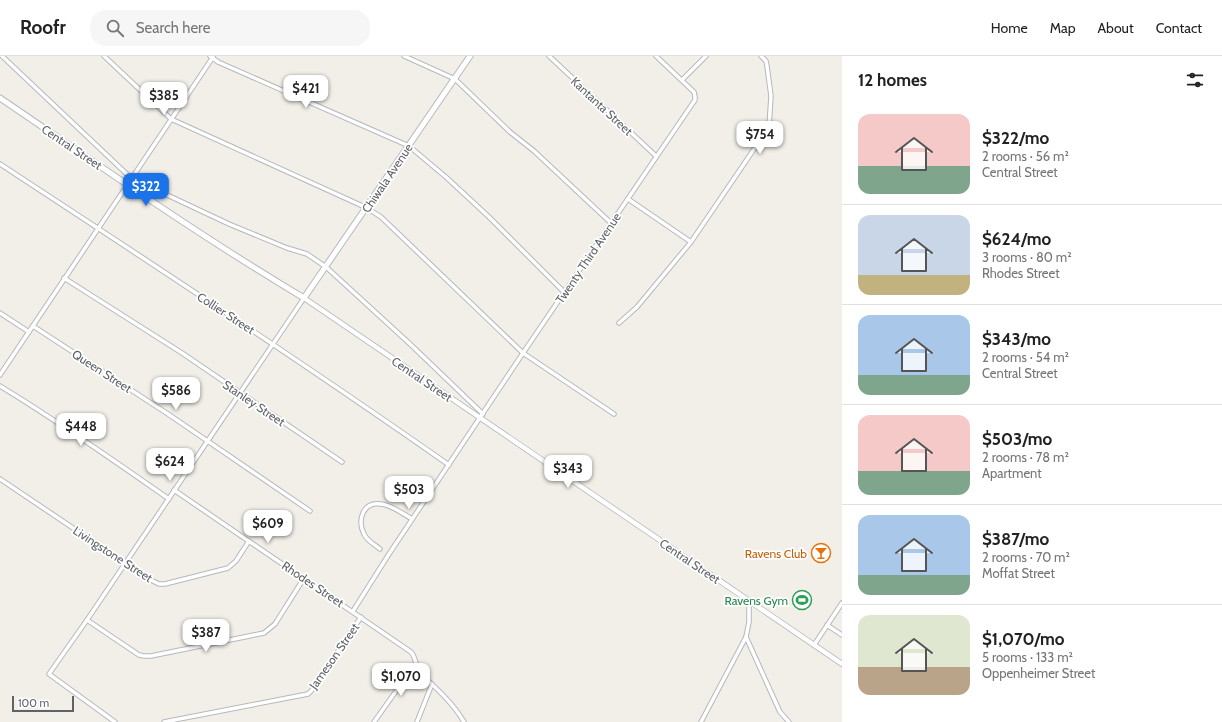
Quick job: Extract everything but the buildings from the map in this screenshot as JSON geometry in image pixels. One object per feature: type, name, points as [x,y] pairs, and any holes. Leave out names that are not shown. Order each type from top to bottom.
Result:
[{"type":"main road","name":"Chiwala Avenue","points":[[304,298],[470,56]]},
{"type":"main road","name":"Central Street","points":[[0,98],[127,184],[266,275],[304,298]]},
{"type":"street","points":[[2,56],[131,178],[235,227],[287,248],[307,254],[326,266],[409,343],[481,417]]},
{"type":"street","points":[[104,56],[171,119],[367,208],[382,217],[523,353],[614,414]]},
{"type":"street","points":[[404,56],[455,79],[510,132],[534,151],[611,223]]},
{"type":"street","name":"Kantanta Street","points":[[549,56],[656,156]]},
{"type":"street","points":[[656,56],[682,80],[706,56]]},
{"type":"street","points":[[619,323],[636,307],[691,242],[769,127],[771,96],[766,61],[761,56]]},
{"type":"street","points":[[0,375],[212,57],[218,62],[409,146],[489,217],[565,293]]},
{"type":"street","name":"Twenty Third Avenue","points":[[353,611],[412,519],[523,353],[695,100],[694,92],[682,80]]},
{"type":"street","name":"Collier Street","points":[[0,164],[273,344],[449,465]]},
{"type":"street","points":[[628,199],[691,242]]},
{"type":"street","name":"Stanley Street","points":[[64,278],[182,354],[342,462]]},
{"type":"street","points":[[116,722],[49,674],[304,298]]},
{"type":"street","name":"Central Street","points":[[304,298],[842,664]]},
{"type":"street","points":[[0,313],[29,332]]},
{"type":"street","name":"Queen Street","points":[[32,326],[108,375],[310,511]]},
{"type":"street","points":[[0,386],[91,444],[169,499]]},
{"type":"street","name":"Livingstone Street","points":[[0,479],[155,582],[165,584],[228,568],[236,561],[249,541]]},
{"type":"street","name":"Rhodes Street","points":[[174,490],[411,652],[415,656],[417,670],[420,674],[454,707],[464,722]]},
{"type":"street","points":[[380,549],[367,539],[362,531],[360,520],[361,515],[366,508],[375,504],[382,504],[412,519]]},
{"type":"street","points":[[87,620],[139,654],[151,656],[264,633],[275,624],[304,578]]},
{"type":"street","points":[[701,722],[746,637],[749,622],[749,600]]},
{"type":"street","points":[[814,645],[842,603]]},
{"type":"street","name":"Jameson Street","points":[[164,722],[308,694],[361,617]]},
{"type":"street","points":[[827,625],[842,634]]},
{"type":"street","points":[[746,637],[780,712],[789,722]]},
{"type":"street","points":[[374,722],[416,663]]},
{"type":"street","points":[[417,722],[432,684]]},
{"type":"place","name":"Ravens Club","points":[[821,553]]},
{"type":"place","name":"Ravens Gym","points":[[802,600]]}]
